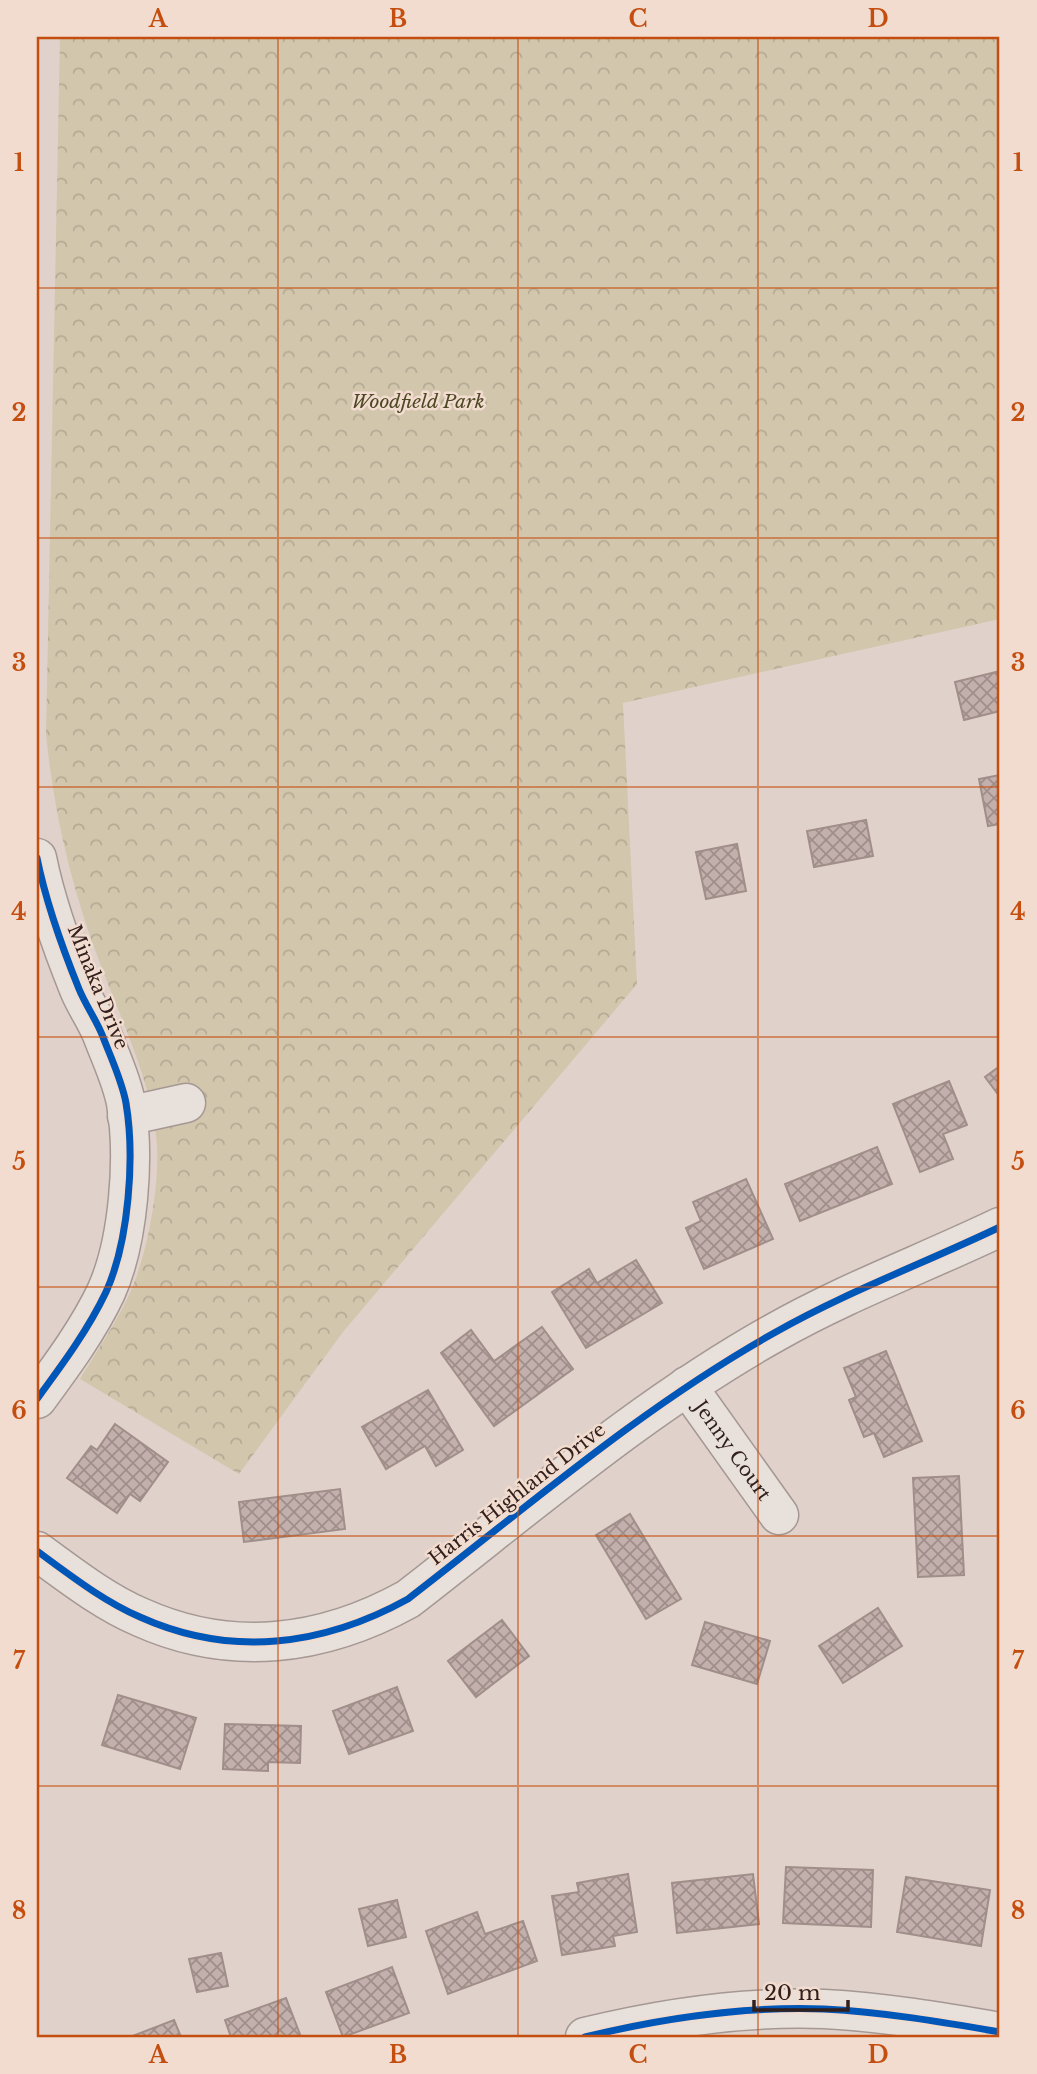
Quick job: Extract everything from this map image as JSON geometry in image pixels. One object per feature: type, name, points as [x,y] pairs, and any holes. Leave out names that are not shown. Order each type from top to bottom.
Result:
[{"type":"street","name":"Minaka Drive","points":[[37,858],[53,919],[80,991],[102,1034],[125,1101],[130,1171],[128,1208],[107,1290],[85,1329],[37,1399]]},
{"type":"street","points":[[127,1116],[186,1103]]},
{"type":"street","name":"Harris Highland Drive","points":[[37,1551],[113,1603],[178,1633],[243,1643],[267,1643],[302,1639],[342,1629],[376,1616],[408,1599],[654,1408],[687,1386],[823,1307],[1000,1227]]},
{"type":"street","name":"Jenny Court","points":[[687,1386],[779,1515]]},
{"type":"street","points":[[585,2037],[693,2016],[759,2010],[824,2010],[895,2015],[1000,2032]]},
{"type":"green space","name":"Woodfield Park","points":[[60,37],[1000,37],[1000,619],[623,703],[637,984],[343,1332],[239,1474],[80,1379],[117,1318],[135,1281],[147,1240],[155,1195],[157,1153],[152,1114],[141,1071],[101,966],[73,881],[59,823],[46,734]]},
{"type":"building","points":[[1000,671],[1000,711],[964,720],[955,682]]},
{"type":"building","points":[[1000,775],[1000,824],[988,826],[979,779]]},
{"type":"building","points":[[866,820],[873,856],[814,867],[807,831]]},
{"type":"building","points":[[737,844],[746,891],[706,899],[696,852]]},
{"type":"building","points":[[1000,1066],[1000,1097],[985,1077]]},
{"type":"building","points":[[949,1081],[967,1125],[943,1134],[953,1159],[920,1172],[893,1104]]},
{"type":"building","points":[[877,1147],[892,1184],[800,1221],[785,1184]]},
{"type":"building","points":[[746,1179],[773,1239],[704,1269],[686,1228],[701,1221],[693,1202]]},
{"type":"building","points":[[636,1260],[662,1303],[586,1348],[552,1292],[589,1269],[597,1283]]},
{"type":"building","points":[[542,1327],[573,1369],[494,1426],[441,1353],[471,1330],[494,1361]]},
{"type":"building","points":[[886,1351],[922,1441],[884,1457],[874,1433],[864,1437],[849,1400],[856,1397],[844,1368]]},
{"type":"building","points":[[428,1390],[463,1450],[436,1466],[425,1446],[386,1469],[362,1427]]},
{"type":"building","points":[[115,1424],[168,1462],[140,1501],[130,1494],[117,1513],[67,1478],[91,1446],[97,1450]]},
{"type":"building","points":[[959,1476],[964,1575],[918,1577],[913,1478]]},
{"type":"building","points":[[340,1489],[345,1529],[244,1542],[239,1502]]},
{"type":"building","points":[[630,1514],[681,1599],[646,1619],[596,1535]]},
{"type":"building","points":[[878,1608],[902,1646],[843,1683],[819,1646]]},
{"type":"building","points":[[502,1620],[529,1656],[476,1697],[448,1661]]},
{"type":"building","points":[[705,1622],[770,1641],[757,1684],[692,1665]]},
{"type":"building","points":[[397,1687],[413,1731],[349,1754],[333,1711]]},
{"type":"building","points":[[118,1695],[196,1718],[180,1769],[102,1745]]},
{"type":"building","points":[[225,1724],[301,1726],[300,1763],[268,1762],[268,1771],[223,1769]]},
{"type":"building","points":[[786,1867],[873,1870],[871,1927],[783,1923]]},
{"type":"building","points":[[628,1874],[637,1932],[613,1936],[615,1946],[562,1955],[552,1896],[579,1892],[577,1883]]},
{"type":"building","points":[[753,1874],[759,1924],[677,1933],[672,1883]]},
{"type":"building","points":[[906,1877],[990,1890],[981,1946],[897,1932]]},
{"type":"building","points":[[397,1900],[406,1937],[368,1946],[359,1909]]},
{"type":"building","points":[[477,1912],[485,1934],[523,1921],[537,1961],[448,1994],[426,1931]]},
{"type":"building","points":[[221,1953],[228,1986],[197,1992],[189,1959]]},
{"type":"building","points":[[392,1967],[409,2013],[343,2037],[326,1992]]},
{"type":"building","points":[[286,1998],[301,2037],[231,2037],[225,2020]]},
{"type":"building","points":[[174,2020],[181,2037],[130,2037]]},
{"type":"cycle path","points":[[37,858],[67,957],[82,995],[101,1031],[122,1086],[130,1148],[125,1224],[114,1271],[91,1320],[37,1399]]},
{"type":"cycle path","points":[[37,1551],[113,1603],[174,1630],[242,1642],[310,1636],[343,1627],[408,1599],[586,1459],[725,1362],[829,1304],[1000,1227]]},
{"type":"cycle path","points":[[585,2037],[644,2024],[764,2009],[846,2010],[1000,2032]]}]
